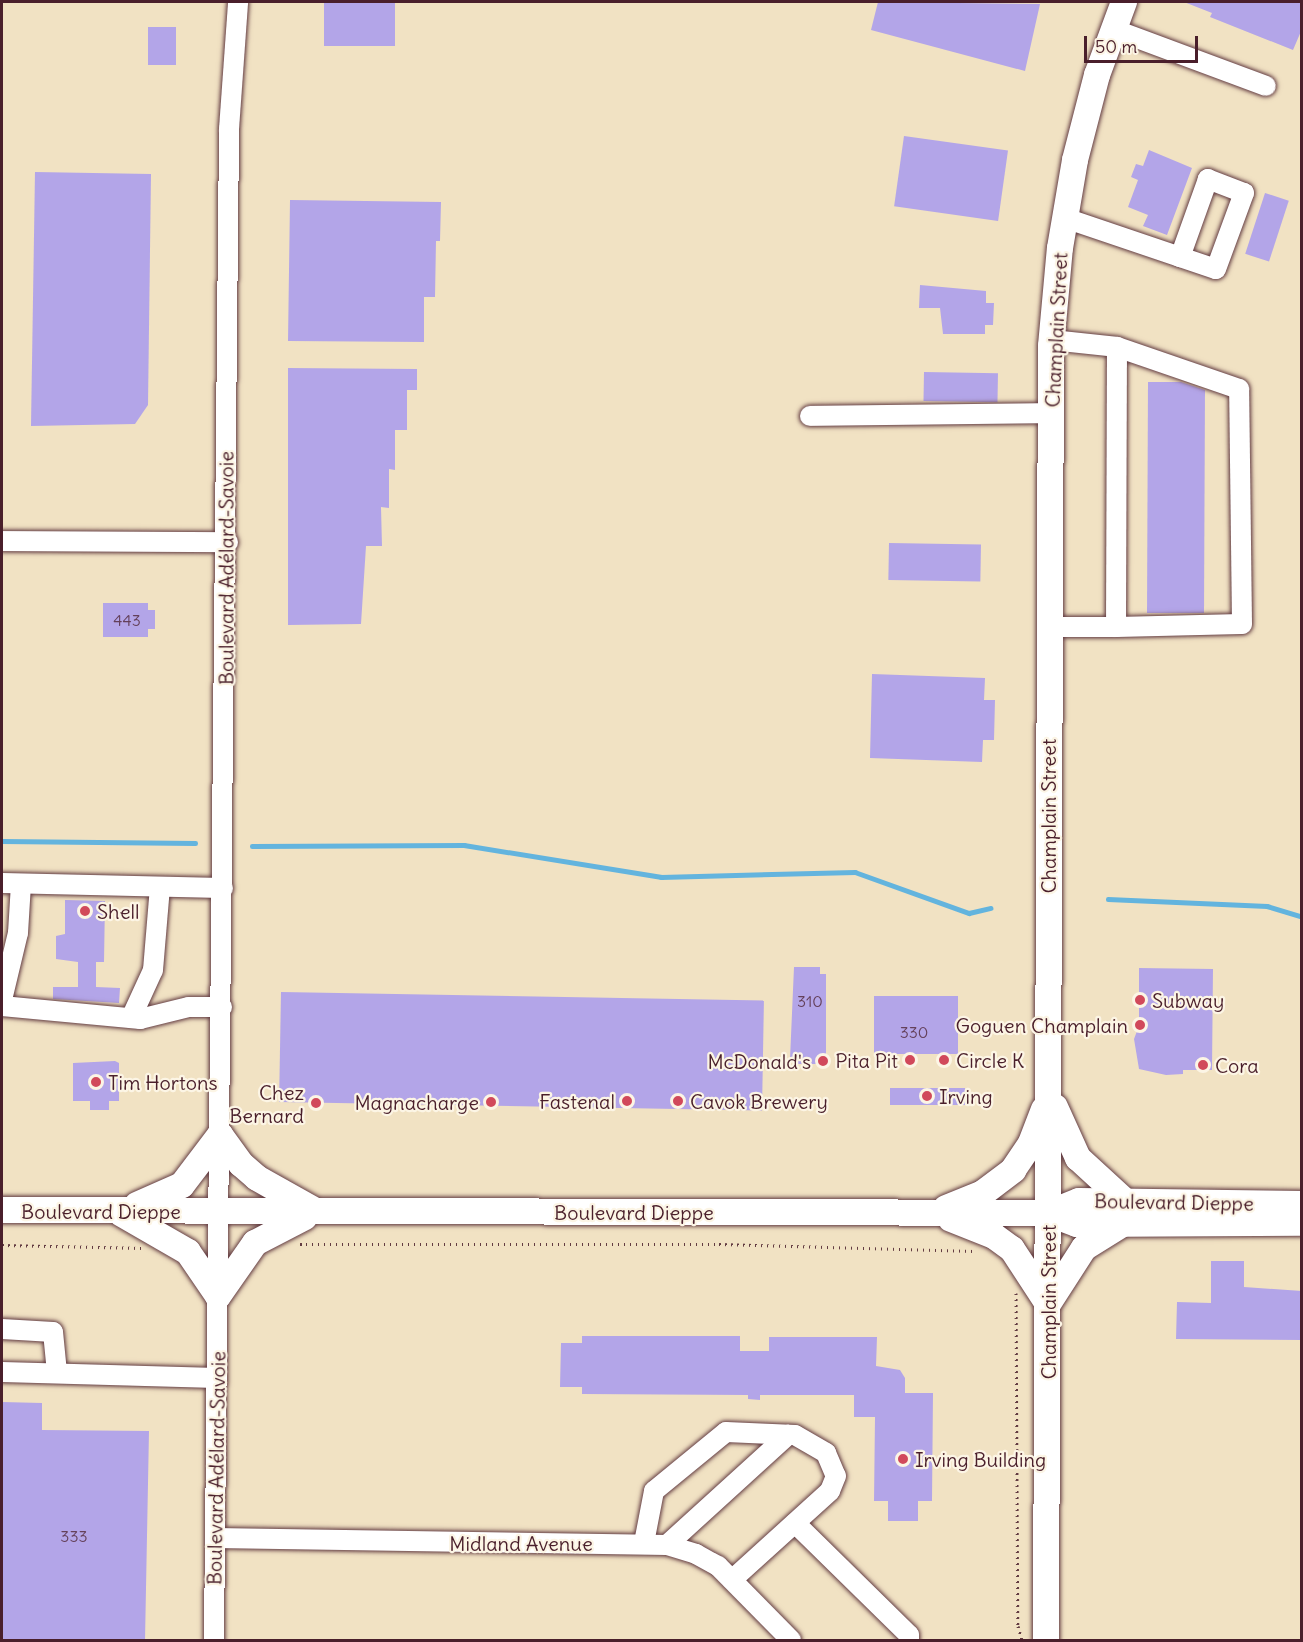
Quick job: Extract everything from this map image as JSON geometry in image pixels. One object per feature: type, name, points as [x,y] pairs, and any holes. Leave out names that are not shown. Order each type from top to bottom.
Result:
[{"type":"main road","name":"Champlain Street","points":[[1046,1641],[1052,340],[1065,218],[1080,135],[1113,29],[1124,2]]},
{"type":"main road","points":[[936,1213],[984,1232],[1012,1249],[1048,1304],[1084,1248],[1124,1212],[1078,1158],[1050,1092]]},
{"type":"main road","points":[[936,1213],[983,1193],[1013,1170],[1031,1143],[1050,1092]]},
{"type":"main road","points":[[116,1211],[165,1196],[183,1185],[220,1134],[237,1159],[257,1178],[318,1212]]},
{"type":"main road","name":"Boulevard Dieppe","points":[[2,1210],[1049,1213],[1079,1201],[1124,1212],[1302,1223]]},
{"type":"main road","name":"Boulevard Dieppe","points":[[1124,1212],[1302,1204]]},
{"type":"main road","points":[[116,1211],[161,1233],[188,1252],[218,1296],[248,1250],[261,1238],[318,1212]]},
{"type":"street","name":"Boulevard Adélard-Savoie","points":[[214,1641],[218,1296],[210,1212],[220,1134],[228,542],[229,129],[238,2]]},
{"type":"street","points":[[1113,29],[1266,86]]},
{"type":"street","points":[[1065,218],[1180,257]]},
{"type":"street","points":[[1049,627],[1242,624],[1239,389],[1118,347],[1052,340]]},
{"type":"street","points":[[1116,627],[1118,347]]},
{"type":"street","points":[[810,416],[1050,412]]},
{"type":"street","points":[[2,541],[228,542]]},
{"type":"street","points":[[2,883],[223,888]]},
{"type":"street","points":[[2,1000],[18,933],[21,884]]},
{"type":"street","points":[[131,1018],[153,970],[160,887]]},
{"type":"street","points":[[2,1006],[131,1018],[189,1007],[222,1006]]},
{"type":"street","points":[[2,1329],[53,1332],[57,1374]]},
{"type":"street","points":[[2,1372],[218,1378]]},
{"type":"street","points":[[644,1543],[654,1491],[726,1432],[788,1435],[826,1453],[836,1476],[830,1491],[732,1580]]},
{"type":"street","points":[[667,1545],[788,1435]]},
{"type":"street","points":[[795,1523],[909,1635],[909,1641]]},
{"type":"street","name":"Midland Avenue","points":[[215,1538],[330,1542],[667,1545],[696,1554],[732,1580],[791,1641]]},
{"type":"path","points":[[290,1247],[301,1244],[719,1244],[982,1252]]},
{"type":"path","points":[[2,1245],[129,1247],[151,1252]]},
{"type":"path","points":[[1016,1289],[1018,1626],[1022,1641]]},
{"type":"building","points":[[324,2],[395,2],[395,46],[324,46]]},
{"type":"building","points":[[878,2],[1040,4],[1025,71],[871,30]]},
{"type":"building","points":[[1184,2],[1302,2],[1302,29],[1293,50],[1210,17],[1212,13]]},
{"type":"building","points":[[148,27],[176,27],[176,65],[148,65]]},
{"type":"building","points":[[904,136],[1008,151],[998,221],[894,206]]},
{"type":"building","points":[[1149,150],[1192,168],[1167,235],[1143,226],[1148,215],[1128,207],[1138,180],[1131,177],[1136,164],[1143,166]]},
{"type":"building","points":[[35,172],[151,174],[148,405],[135,424],[31,426]]},
{"type":"building","points":[[1265,193],[1289,201],[1269,262],[1245,254]]},
{"type":"building","points":[[290,200],[441,202],[440,241],[436,241],[435,297],[424,297],[424,342],[288,341]]},
{"type":"building","points":[[920,285],[986,291],[986,303],[994,303],[993,325],[985,325],[985,334],[943,334],[940,308],[919,308]]},
{"type":"building","points":[[288,368],[417,369],[417,390],[407,390],[407,430],[395,430],[395,470],[389,469],[389,508],[381,507],[382,546],[366,546],[361,624],[288,625]]},
{"type":"building","points":[[924,372],[998,373],[997,402],[923,401]]},
{"type":"building","points":[[1148,382],[1181,382],[1205,390],[1204,613],[1147,613]]},
{"type":"building","points":[[889,543],[981,545],[980,582],[888,580]]},
{"type":"building","points":[[103,603],[148,603],[148,610],[155,610],[155,629],[148,629],[148,637],[103,637]]},
{"type":"building","points":[[872,674],[985,678],[984,700],[995,700],[994,740],[983,740],[982,762],[870,758]]},
{"type":"building","name":"Shell","points":[[65,900],[105,901],[104,962],[96,962],[96,987],[120,988],[119,1003],[53,999],[53,987],[78,987],[78,962],[56,959],[56,936],[65,934]]},
{"type":"building","points":[[794,967],[820,967],[820,974],[826,974],[826,1064],[798,1064],[797,1059],[790,1059]]},
{"type":"building","points":[[1139,968],[1213,969],[1212,1070],[1183,1070],[1183,1074],[1166,1075],[1139,1069],[1134,1039],[1139,1026]]},
{"type":"building","points":[[281,992],[764,1000],[762,1110],[279,1102]]},
{"type":"building","points":[[874,996],[958,996],[958,1054],[874,1054]]},
{"type":"building","name":"Tim Hortons","points":[[115,1061],[119,1063],[119,1101],[109,1101],[109,1110],[90,1110],[90,1101],[73,1101],[73,1063]]},
{"type":"building","name":"Irving","points":[[890,1088],[965,1088],[965,1105],[890,1105]]},
{"type":"building","points":[[1211,1261],[1244,1261],[1244,1287],[1302,1291],[1302,1340],[1176,1339],[1177,1302],[1211,1303]]},
{"type":"building","name":"Irving Building","points":[[582,1336],[740,1336],[740,1351],[769,1351],[769,1337],[877,1337],[876,1366],[900,1370],[905,1378],[905,1393],[933,1393],[932,1501],[918,1501],[918,1521],[888,1521],[888,1501],[874,1501],[875,1417],[854,1417],[854,1395],[760,1395],[760,1400],[748,1399],[748,1395],[582,1394],[582,1387],[560,1387],[561,1343],[582,1343]]},
{"type":"building","points":[[2,1402],[42,1403],[42,1430],[149,1431],[145,1641],[2,1641]]},
{"type":"waterway","points":[[2,841],[195,843]]},
{"type":"waterway","points":[[252,846],[464,845],[661,877],[855,872],[969,913],[990,908]]},
{"type":"waterway","points":[[1108,899],[1267,906],[1302,917]]},
{"type":"place","name":"Shell","points":[[85,911]]},
{"type":"place","name":"Subway","points":[[1140,1000]]},
{"type":"place","name":"Goguen Champlain","points":[[1140,1025]]},
{"type":"place","name":"Pita Pit","points":[[910,1060]]},
{"type":"place","name":"Circle K","points":[[944,1060]]},
{"type":"place","name":"McDonald's","points":[[823,1061]]},
{"type":"place","name":"Cora","points":[[1203,1065]]},
{"type":"place","name":"Tim Hortons","points":[[96,1082]]},
{"type":"place","name":"Irving","points":[[927,1096]]},
{"type":"place","name":"Fastenal","points":[[627,1101]]},
{"type":"place","name":"Cavok Brewery","points":[[678,1101]]},
{"type":"place","name":"Magnacharge","points":[[491,1102]]},
{"type":"place","name":"Chez Bernard","points":[[316,1103]]},
{"type":"place","name":"Irving Building","points":[[903,1459]]}]
